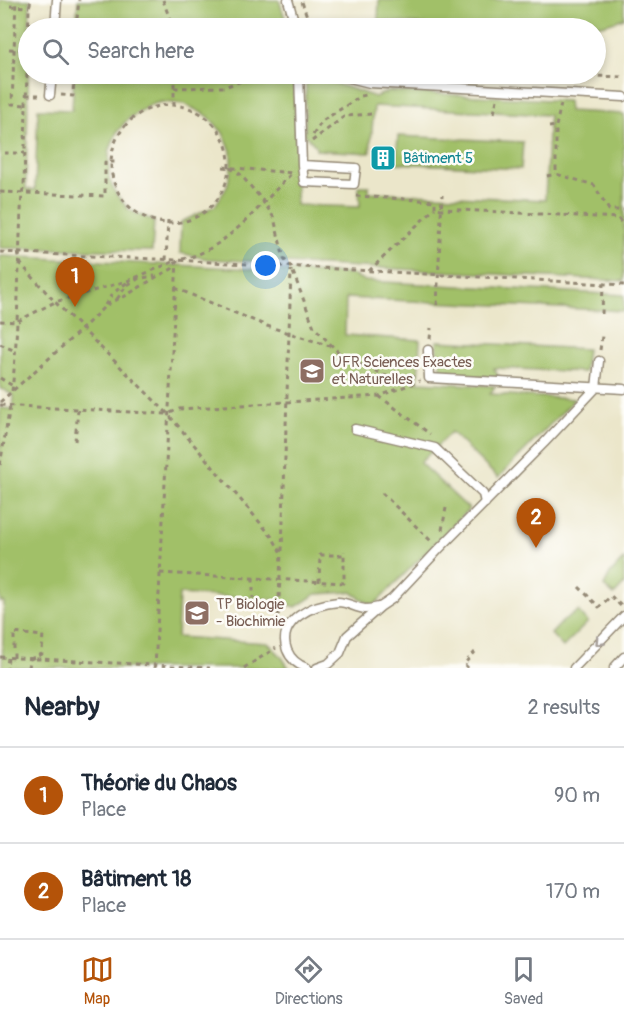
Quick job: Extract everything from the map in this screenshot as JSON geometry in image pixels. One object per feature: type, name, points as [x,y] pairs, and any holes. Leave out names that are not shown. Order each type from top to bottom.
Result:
[{"type":"lane","points":[[56,18],[57,0]]},
{"type":"lane","points":[[288,0],[293,18]]},
{"type":"lane","points":[[50,95],[51,84]]},
{"type":"lane","points":[[299,84],[301,169],[304,182],[354,184],[356,168],[301,169]]},
{"type":"lane","points":[[388,84],[624,97]]},
{"type":"lane","points":[[428,350],[429,378],[624,389]]},
{"type":"lane","points":[[317,668],[328,664],[340,653],[346,636],[392,599],[596,388],[599,361]]},
{"type":"lane","points":[[355,429],[435,448],[483,494],[485,503]]},
{"type":"lane","points":[[307,668],[298,664],[289,654],[285,642],[290,624],[300,614],[322,604],[341,602],[367,609],[380,607]]},
{"type":"lane","points":[[574,668],[624,616]]},
{"type":"lane","points":[[614,668],[624,657]]},
{"type":"path","points":[[12,104],[11,49],[16,0]]},
{"type":"path","points":[[29,18],[31,0]]},
{"type":"path","points":[[77,18],[79,0]]},
{"type":"path","points":[[163,0],[169,18]]},
{"type":"path","points":[[302,0],[308,18]]},
{"type":"path","points":[[10,6],[29,7]]},
{"type":"path","points":[[11,49],[18,49]]},
{"type":"path","points":[[606,76],[624,77]]},
{"type":"path","points":[[12,391],[18,253],[24,186],[27,84]]},
{"type":"path","points":[[174,84],[174,105]]},
{"type":"path","points":[[174,88],[224,87],[233,84]]},
{"type":"path","points":[[369,94],[361,96],[322,121],[308,144],[345,116],[372,114]]},
{"type":"path","points":[[556,174],[556,126],[562,101]]},
{"type":"path","points":[[6,104],[26,105]]},
{"type":"path","points":[[174,105],[189,107],[209,118],[224,141],[230,167],[222,191],[206,213],[196,219],[181,222],[154,222],[129,209],[120,198],[111,178],[110,161],[117,136],[137,115],[157,106],[174,105]]},
{"type":"path","points":[[549,127],[556,126]]},
{"type":"path","points":[[4,153],[25,153]]},
{"type":"path","points":[[0,192],[105,196],[105,162],[116,162]]},
{"type":"path","points":[[224,167],[292,173],[301,169]]},
{"type":"path","points":[[230,167],[240,174],[264,202],[274,218],[284,259],[291,267],[314,327],[342,356],[385,376],[429,378]]},
{"type":"path","points":[[0,321],[16,322],[55,302],[130,280],[177,260],[194,257],[226,239],[292,173],[301,169]]},
{"type":"path","points":[[547,176],[556,174],[594,185],[609,210],[624,227]]},
{"type":"path","points":[[437,305],[442,195]]},
{"type":"path","points":[[346,196],[435,201],[435,208],[369,271]]},
{"type":"path","points":[[435,208],[618,218]]},
{"type":"path","points":[[609,210],[624,210]]},
{"type":"path","points":[[166,260],[168,221]]},
{"type":"path","points":[[0,252],[624,285]]},
{"type":"path","points":[[18,253],[21,264],[55,302],[168,414],[273,538],[281,553]]},
{"type":"path","points":[[104,307],[172,269],[177,260]]},
{"type":"path","points":[[156,667],[177,260]]},
{"type":"path","points":[[271,621],[278,621],[281,580],[291,267]]},
{"type":"path","points":[[158,276],[130,280],[112,294],[104,307],[82,329],[0,403],[10,406],[168,414],[179,409],[378,396],[429,378]]},
{"type":"path","points":[[116,300],[127,285],[138,279]]},
{"type":"path","points":[[602,314],[603,284]]},
{"type":"path","points":[[175,288],[267,326],[333,347]]},
{"type":"path","points":[[0,344],[15,351]]},
{"type":"path","points":[[0,378],[13,386]]},
{"type":"path","points":[[378,396],[441,443],[435,448]]},
{"type":"path","points":[[0,465],[10,406]]},
{"type":"path","points":[[75,441],[78,410]]},
{"type":"path","points":[[382,493],[439,549]]},
{"type":"path","points":[[439,549],[446,508]]},
{"type":"path","points":[[160,573],[281,580],[319,582],[344,583],[344,553],[320,555],[319,582]]},
{"type":"path","points":[[254,578],[254,598]]},
{"type":"path","points":[[579,587],[599,607],[611,596],[624,609]]},
{"type":"path","points":[[14,658],[14,633],[43,633],[42,654],[30,659]]},
{"type":"path","points":[[244,668],[285,642]]},
{"type":"path","points":[[468,668],[464,664],[475,652]]},
{"type":"path","points":[[0,657],[156,667],[210,668]]},
{"type":"path","points":[[8,658],[8,668]]},
{"type":"path","points":[[29,668],[30,659]]},
{"type":"path","points":[[106,662],[106,668]]},
{"type":"green space","points":[[0,0],[30,0],[30,18],[18,18],[18,84],[28,84],[26,189],[35,190],[38,109],[72,110],[73,84],[294,84],[296,205],[360,207],[359,186],[369,186],[369,192],[545,200],[549,115],[374,106],[370,153],[316,150],[316,146],[305,135],[306,84],[337,84],[375,97],[390,91],[568,101],[569,111],[624,114],[624,281],[208,259],[180,253],[181,222],[215,206],[227,187],[231,170],[231,151],[223,133],[208,116],[185,104],[161,102],[150,105],[128,119],[117,132],[109,152],[109,179],[116,194],[129,210],[154,221],[152,251],[0,248]]},
{"type":"green space","points":[[78,0],[279,0],[285,18],[77,18]]},
{"type":"green space","points":[[379,0],[624,0],[624,18],[606,24],[606,18],[378,18]]},
{"type":"green space","points":[[398,136],[523,142],[521,169],[396,163]]},
{"type":"green space","points":[[0,256],[351,274],[365,281],[624,295],[624,311],[346,298],[345,335],[420,340],[418,382],[495,386],[490,394],[575,399],[498,478],[451,432],[420,463],[469,509],[373,606],[351,592],[316,594],[296,607],[270,599],[179,594],[177,637],[268,643],[289,668],[2,668],[4,602],[0,602],[0,408],[13,409],[14,396],[0,389]]},
{"type":"green space","points":[[437,341],[587,349],[584,372],[494,368],[499,378],[441,375]]},
{"type":"green space","points":[[624,559],[624,584],[614,595],[604,586],[610,574]]},
{"type":"green space","points":[[578,611],[588,622],[563,647],[551,634],[562,622]]},
{"type":"place","name":"Bâtiment 5","points":[[383,158]]},
{"type":"place","name":"Théorie du Chaos","points":[[75,307]]},
{"type":"place","name":"UFR Sciences Exactes et Naturelles","points":[[312,371]]},
{"type":"place","name":"Bâtiment 18","points":[[536,548]]},
{"type":"place","name":"TP Biologie - Biochimie","points":[[197,613]]}]
